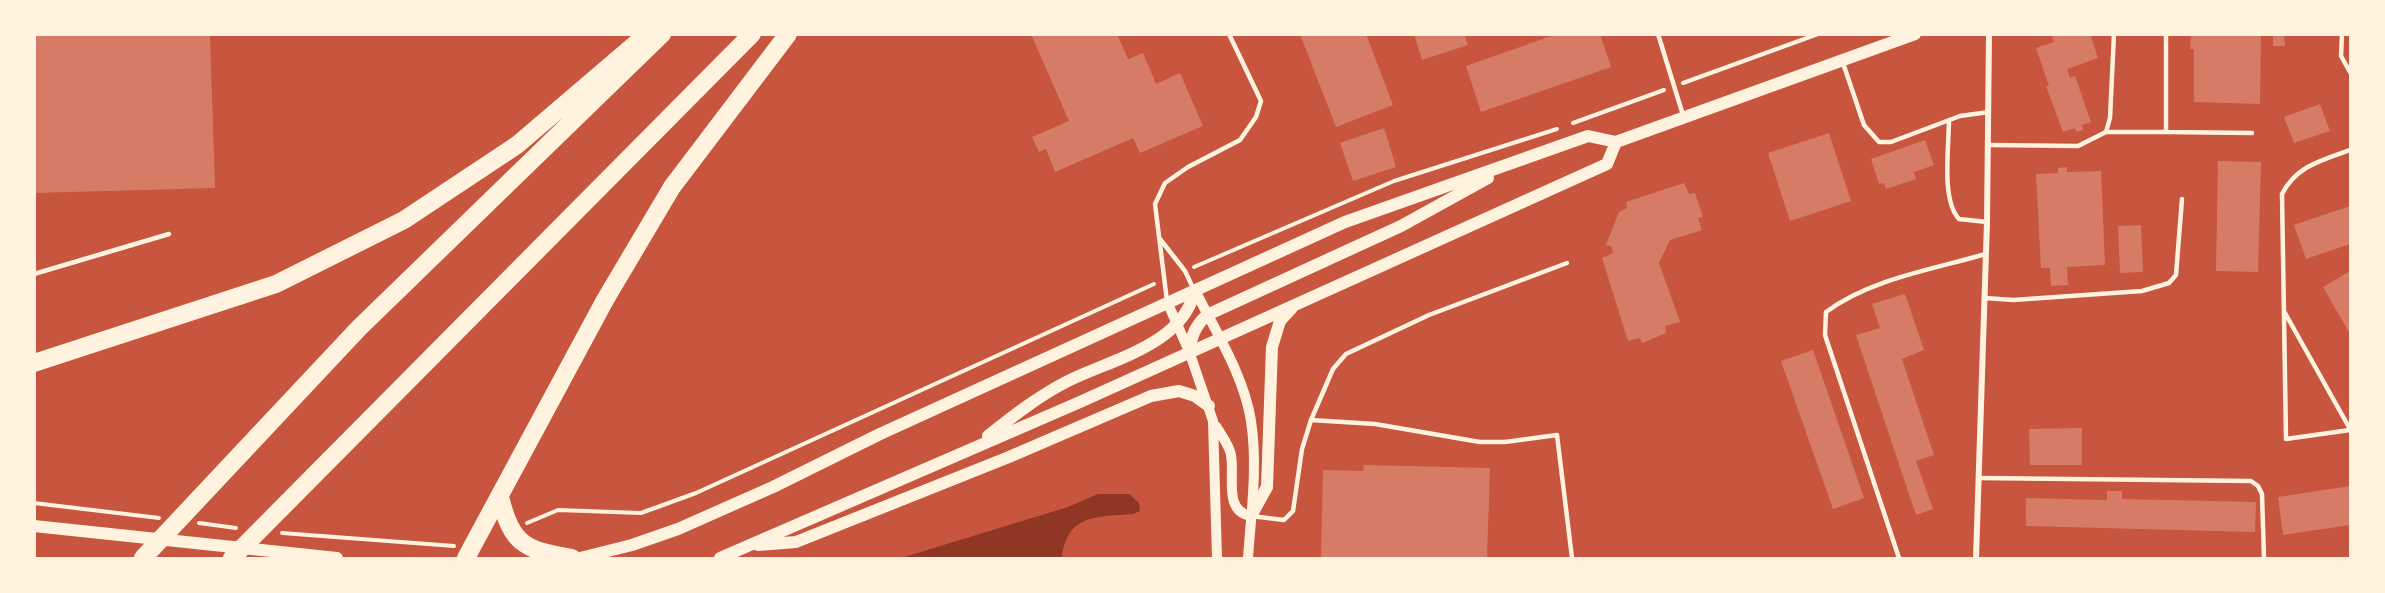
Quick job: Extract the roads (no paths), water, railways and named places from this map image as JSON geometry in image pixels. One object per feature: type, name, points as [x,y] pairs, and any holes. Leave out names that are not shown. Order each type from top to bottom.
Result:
[{"type":"highway","points":[[34,363],[276,284],[404,220],[517,145],[647,34]]},
{"type":"highway","points":[[143,558],[359,328],[662,34]]},
{"type":"highway","points":[[232,558],[752,34]]},
{"type":"highway","points":[[470,551],[605,300],[672,187],[788,34]]},
{"type":"highway","points":[[34,371],[56,356]]},
{"type":"highway","points":[[500,496],[515,538],[545,554],[572,558]]},
{"type":"main road","points":[[1189,351],[1192,335],[1198,323],[1207,315],[1401,226],[1513,164],[1547,149],[1588,136],[1616,142],[1915,34]]},
{"type":"main road","points":[[720,558],[1295,305],[1607,164],[1616,142]]},
{"type":"main road","points":[[580,558],[632,545],[678,529],[1345,222],[1407,198],[1513,164]]},
{"type":"main road","points":[[974,447],[1015,415],[1066,382],[1144,347],[1177,324],[1192,304],[1195,290]]},
{"type":"main road","points":[[1251,516],[1267,488],[1272,347],[1280,321],[1295,305]]},
{"type":"main road","points":[[748,546],[796,542],[1010,457],[1151,396],[1179,391],[1195,396],[1209,406]]},
{"type":"main road","points":[[34,526],[337,558]]},
{"type":"street","points":[[1976,558],[1988,222],[1989,34]]},
{"type":"street","points":[[1195,290],[1243,392],[1251,422],[1251,516],[1248,558]]},
{"type":"street","points":[[1168,304],[1189,351],[1213,422],[1217,558]]},
{"type":"street","points":[[1213,422],[1231,454],[1231,482],[1236,507],[1243,515],[1251,516]]},
{"type":"lane","points":[[1168,304],[1155,204],[1165,183],[1188,167],[1240,140],[1256,117],[1261,101],[1229,34]]},
{"type":"lane","points":[[1658,34],[1683,117]]},
{"type":"lane","points":[[2106,132],[2110,118],[2114,34]]},
{"type":"lane","points":[[2166,34],[2166,132]]},
{"type":"lane","points":[[2342,34],[2341,56],[2350,72]]},
{"type":"lane","points":[[1842,60],[1864,125],[1880,142],[1891,142],[1948,120],[1989,112]]},
{"type":"lane","points":[[1948,120],[1949,199],[1952,212],[1959,219],[1988,222]]},
{"type":"lane","points":[[1989,145],[2078,146],[2106,132],[2252,133]]},
{"type":"lane","points":[[2284,310],[2350,430],[2286,439],[2282,194],[2288,181],[2309,164],[2350,150]]},
{"type":"lane","points":[[1985,298],[2013,300],[2142,291],[2169,283],[2176,275],[2182,199]]},
{"type":"lane","points":[[34,274],[169,234]]},
{"type":"lane","points":[[1160,239],[1185,271],[1195,290]]},
{"type":"lane","points":[[1899,558],[1825,335],[1826,312],[1840,301],[1890,282],[1986,254]]},
{"type":"lane","points":[[1251,516],[1284,520],[1293,511],[1302,449],[1311,420],[1333,369],[1346,354],[1429,315],[1567,263]]},
{"type":"lane","points":[[1311,420],[1375,424],[1480,442],[1505,442],[1557,435],[1572,558]]},
{"type":"lane","points":[[1978,478],[2251,481],[2258,486],[2262,494],[2264,558]]}]
